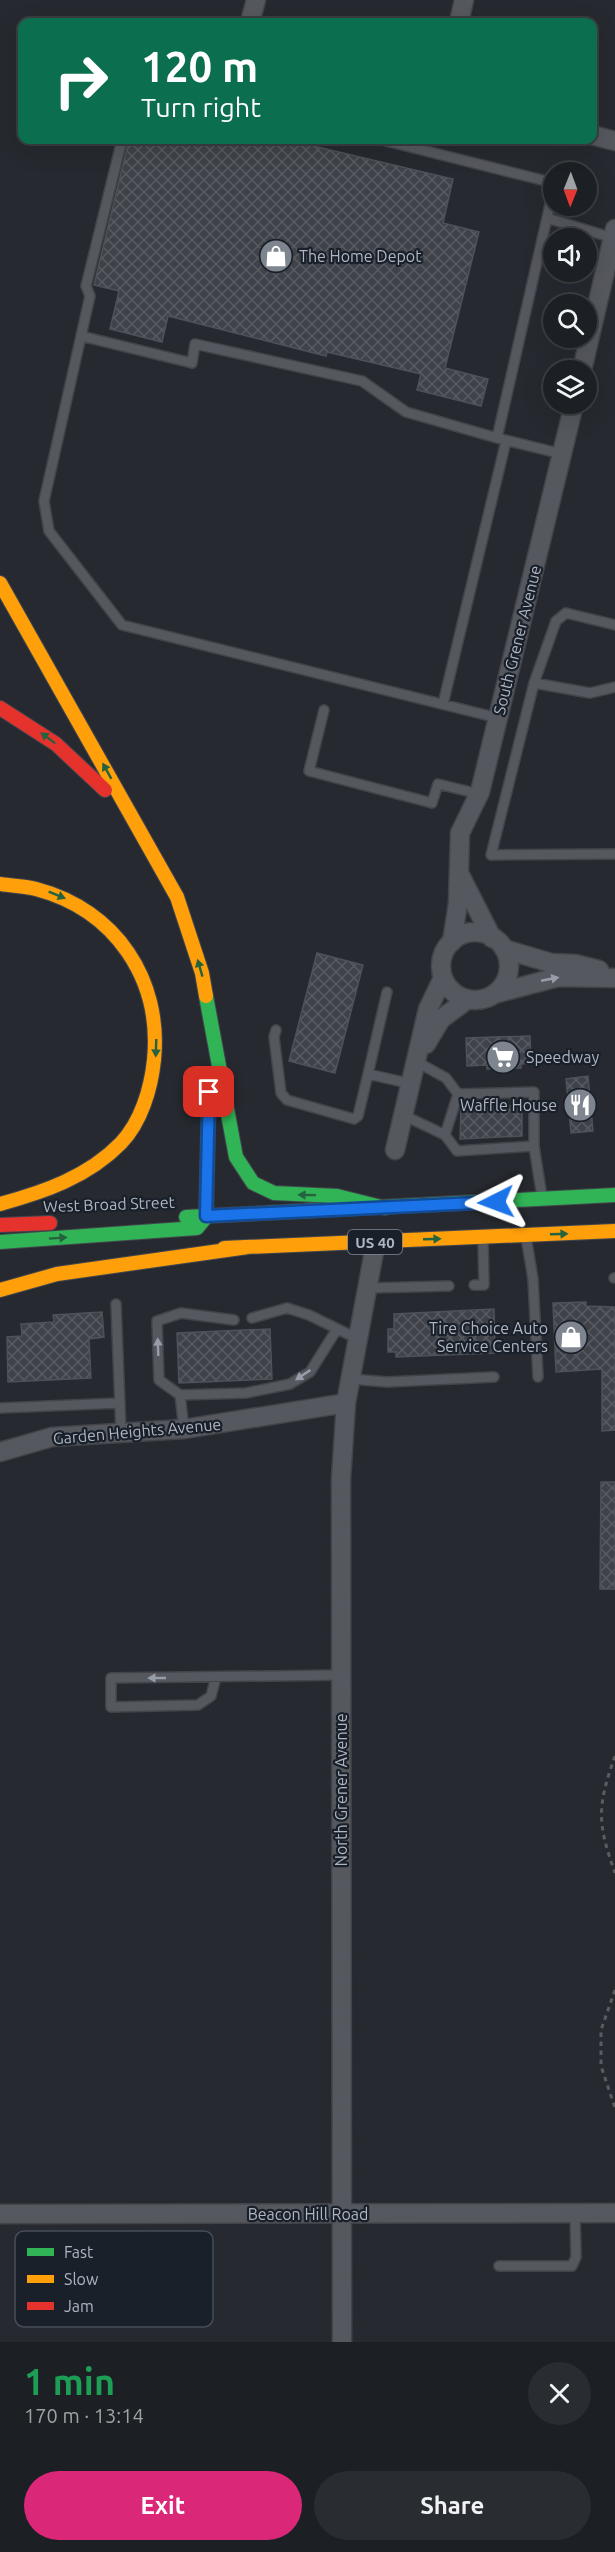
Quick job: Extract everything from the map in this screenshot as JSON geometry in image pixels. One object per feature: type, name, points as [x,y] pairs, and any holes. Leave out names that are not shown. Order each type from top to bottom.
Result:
[{"type":"main road","points":[[0,583],[39,656],[177,897],[202,973],[236,1157],[248,1182],[263,1191],[278,1194],[331,1195],[386,1208]]},
{"type":"main road","points":[[0,708],[22,719],[59,746],[135,822]]},
{"type":"main road","points":[[0,884],[27,886],[52,892],[75,903],[117,935],[134,957],[146,981],[156,1036],[155,1063],[149,1090],[138,1116],[122,1142],[84,1174],[42,1192],[0,1204]]},
{"type":"main road","points":[[0,1242],[197,1228],[206,1216],[211,1026]]},
{"type":"main road","name":"West Broad Street","points":[[0,1225],[386,1208],[615,1195]]},
{"type":"main road","name":"US 40","points":[[118,1251],[615,1231]]},
{"type":"main road","points":[[0,1290],[57,1274],[248,1247]]},
{"type":"main road","points":[[0,1254],[47,1253]]},
{"type":"street","points":[[251,18],[256,0]]},
{"type":"street","points":[[460,18],[464,0]]},
{"type":"street","points":[[597,136],[615,141]]},
{"type":"street","points":[[584,360],[614,234]]},
{"type":"street","name":"South Grener Avenue","points":[[452,942],[459,873],[460,833],[479,794],[572,414]]},
{"type":"street","name":"South Grener Avenue","points":[[459,873],[498,943]]},
{"type":"street","points":[[395,1150],[428,1009],[443,978],[443,955],[452,942],[465,934],[476,933],[551,963],[595,968],[615,977]]},
{"type":"street","points":[[494,994],[506,980],[508,969],[498,943]]},
{"type":"street","points":[[443,978],[457,995],[480,1000],[558,977],[615,977]]},
{"type":"street","points":[[417,1062],[441,1019],[468,999]]},
{"type":"street","name":"North Grener Avenue","points":[[342,2342],[341,1479],[346,1403],[376,1242]]},
{"type":"street","name":"Garden Heights Avenue","points":[[0,1452],[52,1437],[184,1429],[346,1403]]},
{"type":"street","name":"Beacon Hill Road","points":[[0,2214],[615,2213]]},
{"type":"lane","points":[[121,144],[86,286],[90,296],[44,501],[49,531],[122,625],[498,718]]},
{"type":"lane","points":[[398,144],[543,181]]},
{"type":"lane","points":[[443,704],[547,218],[614,234]]},
{"type":"lane","points":[[81,336],[192,363],[195,344],[362,381],[406,412],[501,440],[562,454]]},
{"type":"lane","points":[[615,625],[566,613],[556,621],[534,683],[491,855],[615,854]]},
{"type":"lane","points":[[534,683],[590,693],[615,687]]},
{"type":"lane","points":[[324,710],[309,771],[432,803],[438,784],[479,794]]},
{"type":"lane","points":[[276,1030],[274,1037],[281,1093],[284,1098],[357,1119],[387,992]]},
{"type":"lane","points":[[417,1062],[446,1078],[458,1094]]},
{"type":"lane","points":[[368,1074],[412,1084]]},
{"type":"lane","points":[[458,1094],[534,1092],[534,1146],[543,1199]]},
{"type":"lane","points":[[445,1135],[458,1094]]},
{"type":"lane","points":[[403,1115],[445,1135],[457,1151],[534,1146]]},
{"type":"lane","points":[[526,1235],[533,1279],[538,1377]]},
{"type":"lane","points":[[474,1285],[484,1285],[483,1237]]},
{"type":"lane","points":[[368,1288],[449,1286]]},
{"type":"lane","points":[[116,1304],[121,1433]]},
{"type":"lane","points":[[252,1318],[286,1308],[358,1339]]},
{"type":"lane","points":[[234,1320],[181,1313],[157,1320],[159,1380],[180,1395],[246,1393],[290,1384],[310,1372],[337,1329]]},
{"type":"lane","points":[[351,1379],[387,1382],[494,1377]]},
{"type":"lane","points":[[180,1395],[184,1429]]},
{"type":"lane","points":[[0,1408],[120,1403]]},
{"type":"lane","points":[[216,1677],[211,1696],[198,1705],[111,1707],[111,1678],[216,1677],[341,1676]]},
{"type":"lane","points":[[499,2266],[572,2266],[576,2258],[575,2213]]},
{"type":"path","points":[[615,1756],[602,1792],[601,1834],[615,1873]]},
{"type":"path","points":[[615,1990],[601,2030],[601,2066],[615,2108]]},
{"type":"building","name":"The Home Depot","points":[[128,144],[305,144],[453,179],[443,223],[479,232],[445,368],[488,379],[481,406],[417,390],[421,374],[327,352],[326,356],[168,316],[162,342],[110,329],[119,291],[94,285]]},
{"type":"building","points":[[317,953],[363,965],[335,1073],[289,1061]]},
{"type":"building","points":[[530,1036],[531,1063],[521,1064],[521,1068],[487,1069],[487,1065],[467,1066],[466,1038]]},
{"type":"building","name":"Waffle House","points":[[588,1076],[593,1131],[571,1133],[566,1079]]},
{"type":"building","points":[[522,1105],[522,1136],[460,1139],[461,1108]]},
{"type":"building","points":[[586,1302],[586,1306],[615,1307],[615,1430],[602,1431],[602,1369],[556,1372],[553,1303]]},
{"type":"building","points":[[494,1309],[495,1353],[396,1357],[396,1352],[388,1352],[388,1329],[394,1329],[394,1314]]},
{"type":"building","points":[[102,1312],[104,1337],[89,1339],[91,1378],[8,1382],[7,1337],[22,1336],[21,1324],[54,1322],[53,1315]]},
{"type":"building","points":[[270,1329],[272,1379],[179,1383],[177,1333]]},
{"type":"building","points":[[601,1482],[615,1482],[615,1589],[600,1589]]},
{"type":"traffic: fast","points":[[206,996],[236,1157],[253,1183],[274,1193],[337,1196],[385,1208]]},
{"type":"traffic: fast","points":[[0,1242],[197,1228],[206,1217],[209,1090]]},
{"type":"traffic: fast","points":[[186,1217],[615,1195]]},
{"type":"traffic: slow","points":[[0,583],[177,897],[202,973],[206,996]]},
{"type":"traffic: slow","points":[[0,884],[32,888],[64,899],[89,913],[111,931],[128,952],[141,976],[150,1002],[155,1031],[154,1060],[148,1093],[134,1125],[121,1143],[94,1165],[65,1182],[0,1204]]},
{"type":"traffic: slow","points":[[224,1248],[615,1231]]},
{"type":"traffic: slow","points":[[0,1290],[57,1274],[248,1247]]},
{"type":"traffic: jam","points":[[0,708],[56,744],[105,790]]},
{"type":"traffic: jam","points":[[0,1225],[50,1223]]},
{"type":"place","name":"The Home Depot","points":[[276,256]]},
{"type":"place","name":"Speedway","points":[[503,1057]]},
{"type":"place","name":"Waffle House","points":[[580,1105]]},
{"type":"place","name":"Tire Choice Auto Service Centers","points":[[571,1337]]},
{"type":"route","points":[[209,1092],[206,1216],[496,1202]]}]
